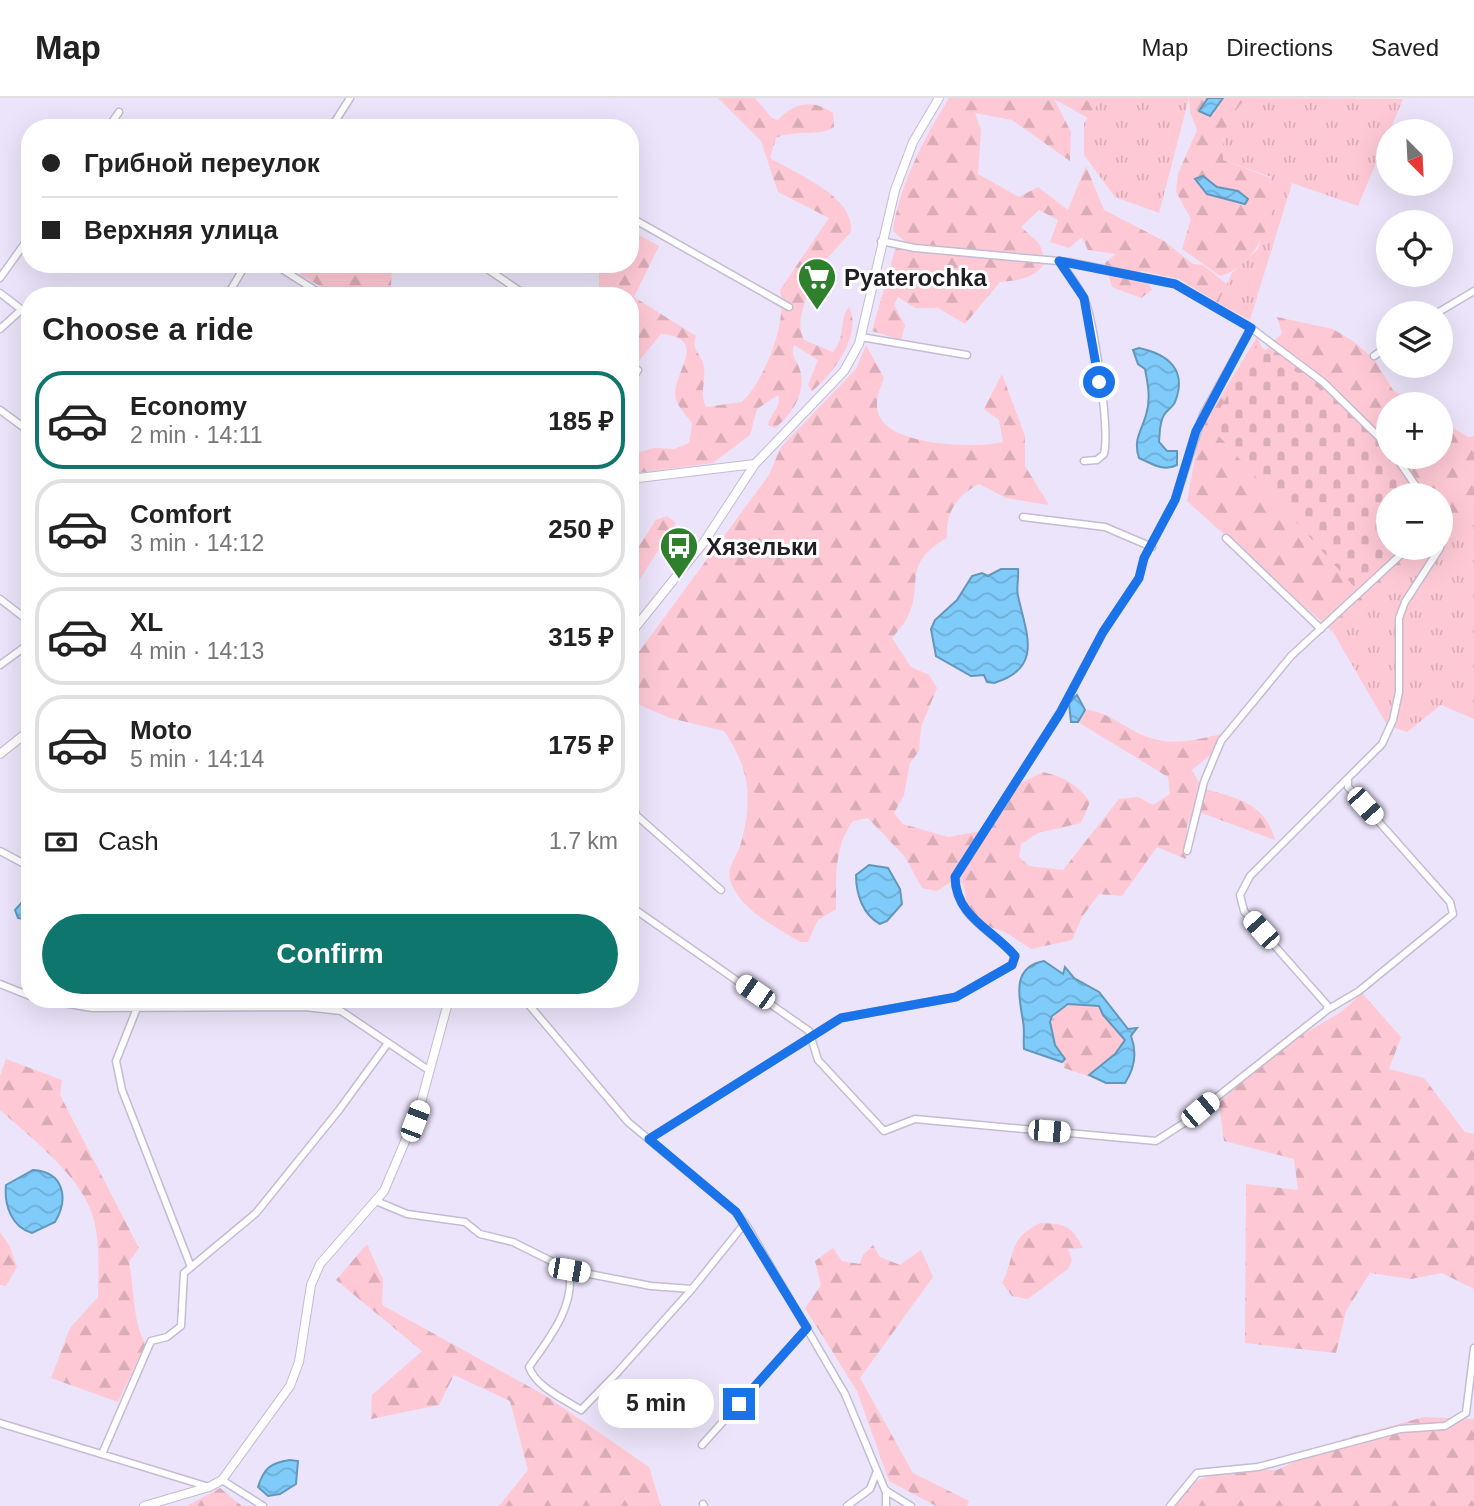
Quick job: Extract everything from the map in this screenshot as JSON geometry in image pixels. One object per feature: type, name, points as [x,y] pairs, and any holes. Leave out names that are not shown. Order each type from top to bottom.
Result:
[{"type":"street","points":[[337,119],[350,98]]},
{"type":"street","points":[[639,623],[704,542],[755,464],[844,371],[861,337],[881,241],[895,190],[913,142],[939,98]]},
{"type":"street","points":[[114,119],[119,112]]},
{"type":"street","points":[[639,222],[789,307]]},
{"type":"street","points":[[881,241],[915,248],[1059,261],[1175,284],[1251,328],[1347,402],[1376,433]]},
{"type":"street","points":[[0,278],[21,249]]},
{"type":"street","points":[[1059,261],[1084,298],[1103,403],[1107,441],[1104,454],[1097,460],[1084,461]]},
{"type":"street","points":[[288,273],[310,287]]},
{"type":"street","points":[[493,273],[514,287]]},
{"type":"street","points":[[1453,304],[1474,292]]},
{"type":"street","points":[[0,293],[21,310],[0,329]]},
{"type":"street","points":[[649,1139],[841,1018],[956,997],[1012,965],[1015,956],[973,920],[961,903],[955,877],[1087,667],[1103,632],[1139,578],[1144,558],[1175,500],[1203,415],[1251,328]]},
{"type":"street","points":[[861,337],[967,355]]},
{"type":"street","points":[[0,410],[21,425]]},
{"type":"street","points":[[639,478],[755,464]]},
{"type":"street","points":[[1023,517],[1105,527],[1152,547]]},
{"type":"street","points":[[1226,538],[1321,629]]},
{"type":"street","points":[[1187,851],[1204,782],[1222,741],[1291,656],[1395,560]]},
{"type":"street","points":[[1326,1010],[1328,1005],[1244,911],[1240,895],[1250,876],[1376,753],[1393,720],[1400,675],[1399,618],[1405,602],[1432,560]]},
{"type":"street","points":[[0,599],[21,615]]},
{"type":"street","points":[[0,665],[21,650]]},
{"type":"street","points":[[0,754],[21,737]]},
{"type":"street","points":[[639,912],[809,1031],[818,1060],[884,1130],[915,1119],[1156,1141],[1184,1123],[1326,1010],[1359,991],[1453,914],[1450,902],[1348,787],[1348,780]]},
{"type":"street","points":[[639,818],[721,890]]},
{"type":"street","points":[[0,851],[21,862]]},
{"type":"street","points":[[0,985],[21,993]]},
{"type":"street","points":[[92,1008],[137,1008],[116,1061],[122,1090],[191,1267]]},
{"type":"street","points":[[317,1008],[341,1010],[430,1071]]},
{"type":"street","points":[[144,1506],[209,1487],[222,1480],[290,1386],[299,1362],[310,1285],[320,1264],[342,1235],[376,1201],[409,1135],[447,1008]]},
{"type":"street","points":[[532,1008],[628,1122],[736,1212],[745,1223],[845,1394],[886,1490],[886,1506]]},
{"type":"street","points":[[102,1454],[151,1341],[167,1336],[181,1326],[184,1273],[256,1213],[339,1110],[388,1043]]},
{"type":"street","points":[[376,1201],[407,1214],[465,1222],[481,1234],[513,1242],[569,1270],[651,1286],[692,1289]]},
{"type":"street","points":[[569,1270],[568,1295],[560,1318],[529,1367],[531,1373],[544,1386],[581,1410],[692,1289],[745,1223]]},
{"type":"street","points":[[702,1445],[807,1328]]},
{"type":"street","points":[[1170,1506],[1196,1473],[1258,1468],[1400,1429],[1445,1426],[1466,1413],[1474,1348]]},
{"type":"street","points":[[0,1423],[209,1487]]},
{"type":"street","points":[[847,1506],[870,1489],[877,1471]]},
{"type":"street","points":[[222,1480],[263,1506]]},
{"type":"street","points":[[870,1489],[886,1490],[911,1506]]},
{"type":"green space","points":[[718,98],[755,98],[772,118],[778,120],[791,109],[804,104],[819,106],[833,113],[834,127],[828,130],[776,138],[770,158],[834,197],[850,219],[851,232],[807,281],[800,324],[804,340],[833,352],[840,340],[844,317],[849,307],[852,329],[849,341],[837,364],[812,391],[808,385],[818,360],[794,345],[793,356],[800,370],[801,387],[792,410],[775,428],[768,425],[777,407],[778,395],[757,409],[750,435],[713,463],[639,473],[639,452],[654,448],[674,449],[689,443],[692,423],[675,398],[687,348],[675,337],[661,334],[639,361],[639,300],[696,336],[696,349],[704,368],[703,397],[706,407],[742,402],[759,380],[773,349],[781,317],[780,290],[829,218],[778,192],[761,141]]},
{"type":"green space","points":[[949,98],[1102,98],[1088,118],[1054,99],[1071,132],[1070,161],[1012,120],[975,113],[981,130],[978,174],[1019,197],[1038,187],[1068,210],[1086,166],[1104,210],[1164,241],[1193,264],[1203,265],[1227,284],[1218,303],[1179,279],[1142,271],[1137,273],[1145,276],[1152,290],[1141,298],[1112,287],[1105,263],[1116,254],[1088,250],[1082,237],[1069,248],[1050,242],[1058,220],[1039,210],[1021,227],[1039,243],[1046,262],[1031,275],[1000,282],[965,324],[938,308],[915,308],[898,297],[894,305],[905,325],[901,340],[872,331],[895,250],[906,242],[893,231],[901,196],[922,145]]},
{"type":"green space","points":[[1102,98],[1189,98],[1159,213],[1115,197],[1084,155],[1084,123]]},
{"type":"green space","points":[[1189,98],[1208,98],[1199,111],[1210,116],[1223,98],[1246,98],[1227,126],[1223,160],[1271,178],[1270,186],[1275,190],[1271,216],[1260,242],[1243,264],[1220,276],[1182,249],[1191,219],[1176,192],[1178,174],[1197,130],[1190,112]]},
{"type":"green space","points":[[1246,98],[1403,99],[1395,119],[1376,119],[1376,163],[1358,206],[1292,183],[1250,320],[1218,303],[1232,273],[1258,249],[1267,220],[1271,177],[1223,160],[1223,141],[1234,113]]},
{"type":"green space","points":[[639,235],[659,246],[639,287],[599,287],[599,273],[639,273]]},
{"type":"green space","points":[[392,273],[391,287],[322,287],[300,275]]},
{"type":"green space","points":[[1277,317],[1333,329],[1353,341],[1374,359],[1376,378],[1386,378],[1396,392],[1376,392],[1376,469],[1453,469],[1453,428],[1468,437],[1474,436],[1474,515],[1453,532],[1453,483],[1376,483],[1376,560],[1420,560],[1333,632],[1187,501],[1200,431],[1257,337],[1264,352],[1282,333]]},
{"type":"green space","points":[[1257,344],[1350,411],[1376,439],[1376,469],[1403,469],[1416,483],[1376,483],[1376,560],[1388,560],[1358,591],[1210,426]]},
{"type":"green space","points":[[866,345],[884,378],[877,401],[879,415],[886,425],[916,439],[955,445],[1003,442],[999,420],[984,409],[1002,374],[1025,436],[1025,466],[1049,505],[1006,498],[979,484],[959,499],[950,513],[947,538],[932,548],[918,566],[912,607],[892,638],[911,667],[929,675],[937,688],[921,727],[919,751],[910,763],[904,795],[894,813],[903,824],[948,837],[987,830],[1015,786],[1043,772],[1051,774],[1075,786],[1090,802],[1081,823],[1038,833],[1021,844],[1019,857],[1029,866],[1063,870],[1119,799],[1138,797],[1153,805],[1170,794],[1168,777],[1078,722],[1085,710],[1101,713],[1145,736],[1164,741],[1183,741],[1221,734],[1215,751],[1192,770],[1202,788],[1238,799],[1256,809],[1264,817],[1275,840],[1199,812],[1187,825],[1186,859],[1157,847],[1122,896],[1099,894],[1082,917],[1072,940],[1031,949],[1005,932],[982,924],[969,914],[963,883],[951,882],[937,891],[922,888],[905,857],[868,818],[853,821],[847,830],[837,863],[836,909],[818,920],[808,942],[800,942],[743,902],[731,883],[729,873],[741,843],[747,812],[747,785],[739,758],[724,731],[670,718],[639,705],[639,652],[769,475],[781,447],[856,369]]},
{"type":"green space","points":[[1474,515],[1474,719],[1441,705],[1407,732],[1387,725],[1333,632],[1420,560],[1453,560],[1453,532]]},
{"type":"green space","points":[[667,516],[676,523],[639,580],[639,546],[656,520]]},
{"type":"green space","points":[[1362,993],[1401,1037],[1389,1069],[1424,1078],[1465,1132],[1474,1134],[1474,1289],[1442,1273],[1411,1279],[1370,1273],[1346,1311],[1336,1353],[1245,1343],[1246,1184],[1298,1190],[1294,1159],[1224,1141],[1219,1103],[1273,1052],[1341,1012]]},
{"type":"green space","points":[[1078,1003],[1099,1007],[1125,1040],[1114,1056],[1088,1076],[1064,1068],[1063,1053],[1057,1051],[1050,1022],[1060,1009]]},
{"type":"green space","points":[[6,1059],[62,1080],[60,1095],[139,1248],[129,1262],[136,1317],[146,1344],[118,1402],[51,1378],[70,1328],[98,1297],[96,1232],[85,1197],[75,1183],[52,1156],[0,1110],[0,1076]]},
{"type":"green space","points":[[1040,1223],[1066,1227],[1083,1248],[1068,1249],[1072,1260],[1068,1269],[1028,1299],[1012,1296],[1002,1283],[1014,1248],[1022,1236]]},
{"type":"green space","points":[[0,1232],[9,1245],[17,1267],[6,1286],[0,1285]]},
{"type":"green space","points":[[367,1244],[383,1280],[382,1305],[546,1396],[649,1467],[661,1506],[499,1506],[528,1470],[510,1401],[454,1375],[439,1405],[371,1419],[372,1395],[422,1351],[336,1280]]},
{"type":"green space","points":[[873,1245],[880,1257],[900,1265],[921,1250],[933,1277],[860,1378],[913,1473],[969,1501],[967,1506],[936,1506],[889,1481],[857,1391],[805,1308],[821,1285],[815,1261],[833,1248],[842,1261],[860,1264],[863,1255]]},
{"type":"green space","points":[[1424,1417],[1474,1419],[1474,1506],[1175,1506],[1194,1482],[1223,1470],[1277,1470],[1344,1439]]},
{"type":"green space","points":[[220,1488],[242,1506],[187,1506]]},
{"type":"water","points":[[1208,98],[1223,98],[1210,116],[1199,111]]},
{"type":"water","points":[[1203,176],[1217,187],[1238,191],[1248,199],[1245,204],[1207,194],[1195,179]]},
{"type":"water","points":[[1139,348],[1166,359],[1177,372],[1178,390],[1174,404],[1162,418],[1159,442],[1167,451],[1177,451],[1177,465],[1172,467],[1158,466],[1139,458],[1137,452],[1137,441],[1149,398],[1145,369],[1138,364],[1133,350]]},
{"type":"water","points":[[1001,569],[1018,569],[1017,593],[1028,648],[1026,659],[1020,668],[994,683],[987,682],[984,675],[971,676],[936,656],[931,629],[935,620],[957,600],[972,576],[982,573],[988,576]]},
{"type":"water","points":[[1077,695],[1085,710],[1078,722],[1071,722],[1069,703]]},
{"type":"water","points":[[869,865],[888,868],[900,889],[902,904],[887,921],[880,924],[865,910],[857,889],[856,875]]},
{"type":"water","points":[[21,903],[21,919],[18,918],[15,910]]},
{"type":"water","points":[[1044,961],[1063,974],[1065,967],[1074,978],[1099,992],[1128,1029],[1137,1028],[1131,1036],[1134,1060],[1125,1083],[1106,1083],[1089,1075],[1115,1054],[1125,1040],[1103,1015],[1099,1006],[1068,1004],[1052,1016],[1050,1022],[1055,1045],[1065,1059],[1062,1062],[1024,1049],[1020,984],[1026,970],[1033,964]]},
{"type":"water","points":[[33,1170],[43,1172],[57,1181],[61,1188],[62,1204],[55,1222],[32,1233],[19,1226],[10,1214],[6,1185]]},
{"type":"water","points":[[290,1460],[298,1461],[296,1484],[280,1494],[268,1496],[258,1487],[263,1475],[273,1465]]},
{"type":"place","name":"Pyaterochka","points":[[817,311]]},
{"type":"place","name":"Хязельки","points":[[679,580]]},
{"type":"route","points":[[739,1404],[807,1328],[736,1212],[649,1139],[841,1018],[878,1009],[956,997],[1012,965],[1015,956],[973,920],[961,903],[955,888],[955,877],[1060,713],[1087,667],[1103,632],[1139,578],[1144,558],[1175,500],[1203,415],[1251,328],[1190,290],[1175,284],[1059,261],[1084,298],[1099,382]]}]
